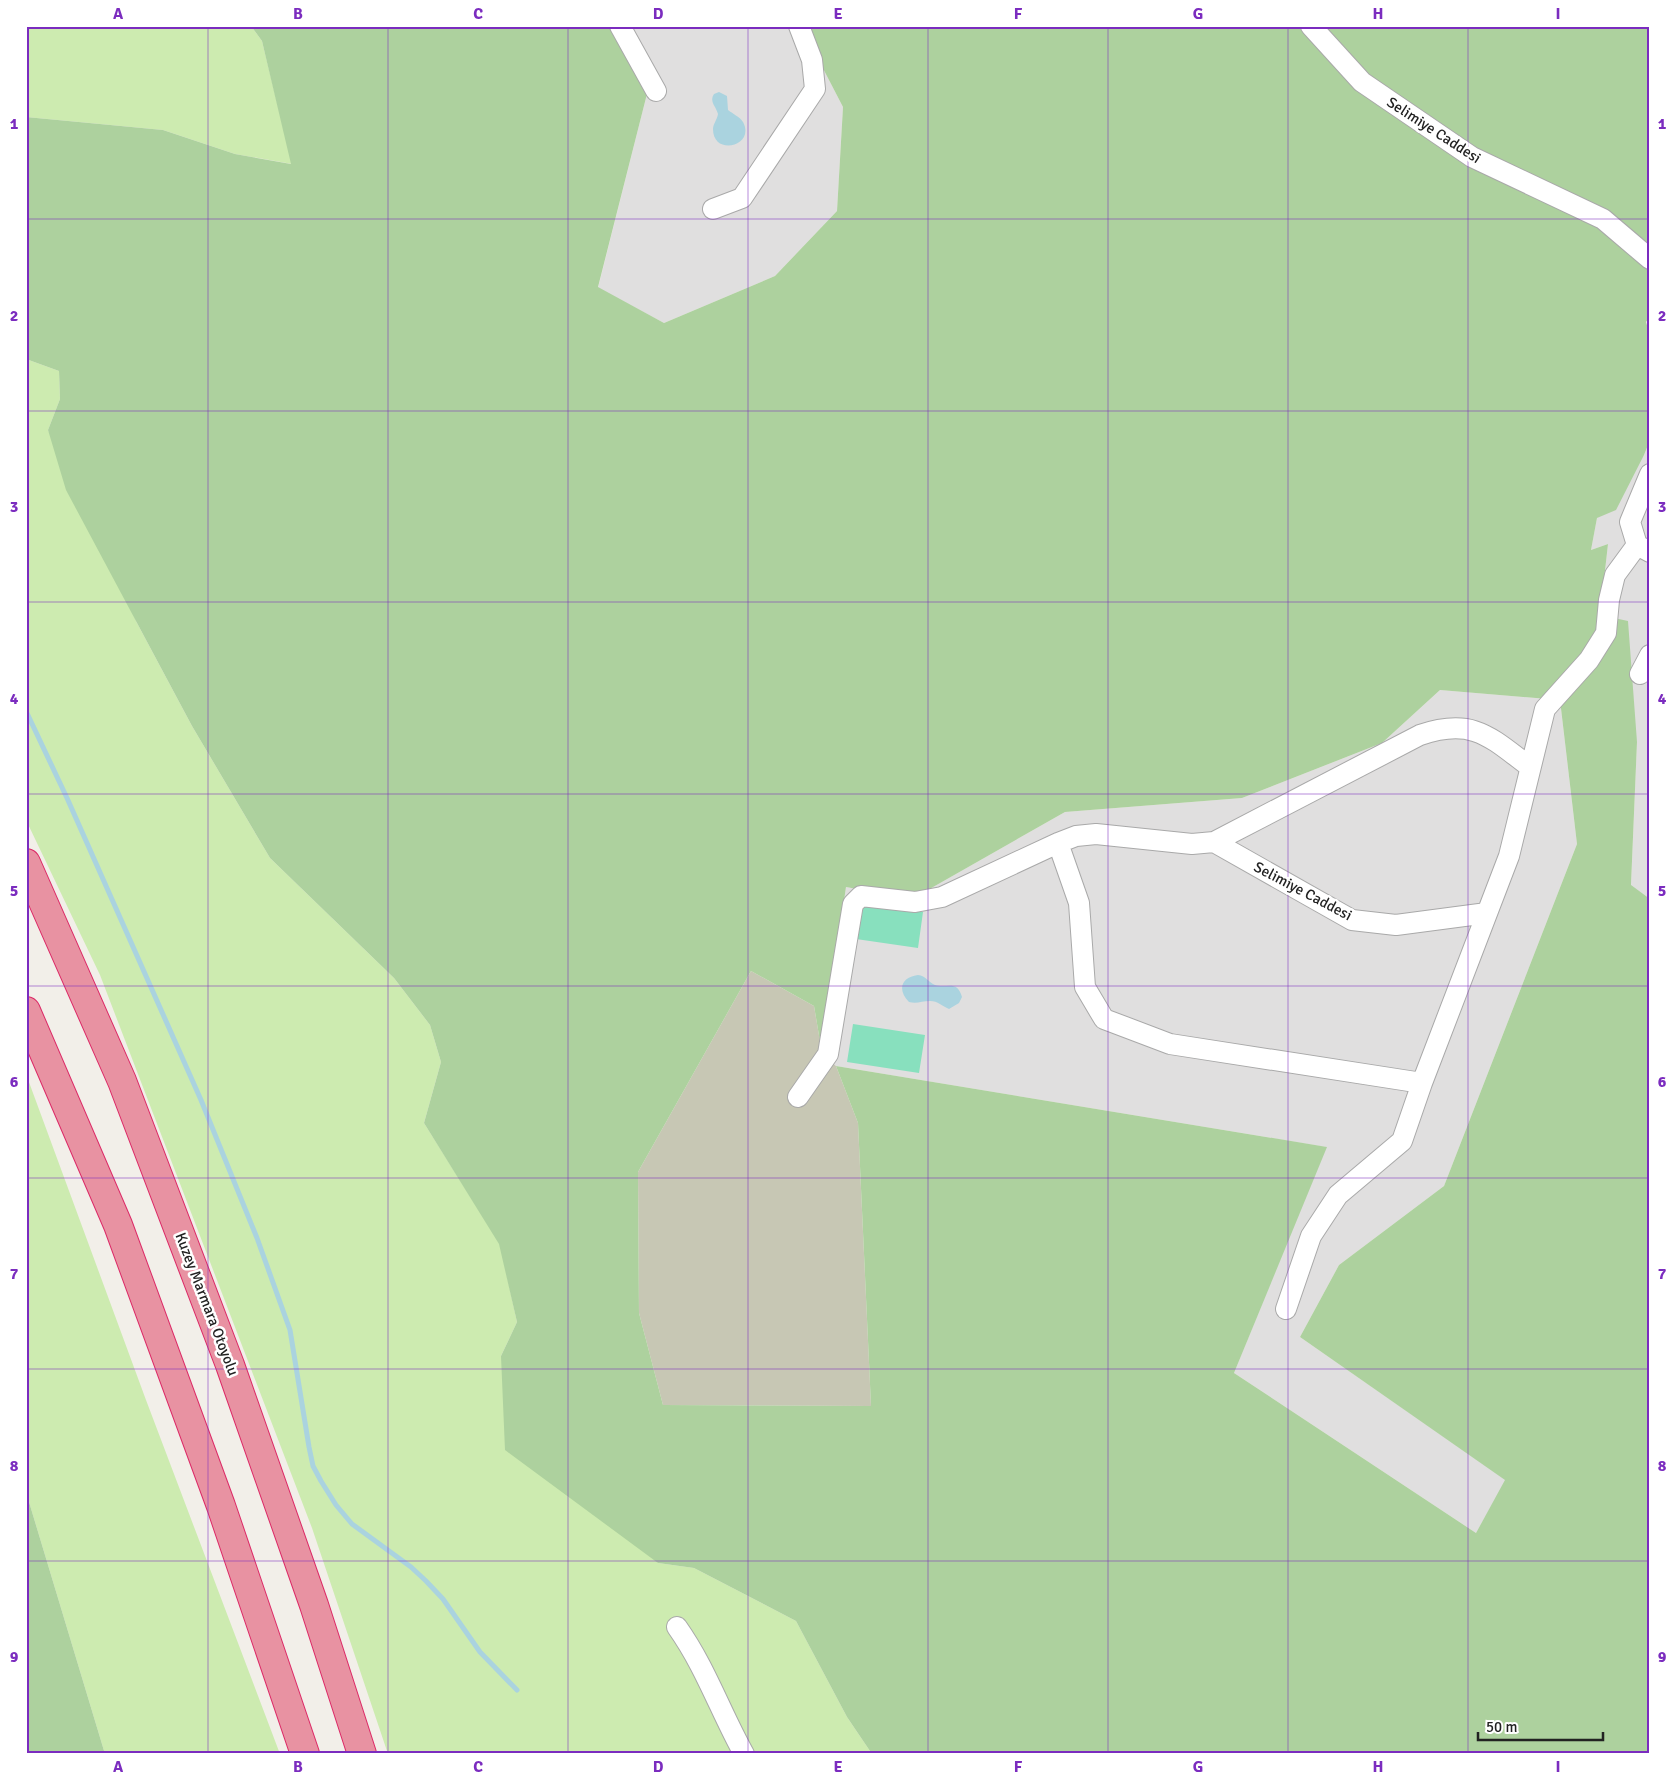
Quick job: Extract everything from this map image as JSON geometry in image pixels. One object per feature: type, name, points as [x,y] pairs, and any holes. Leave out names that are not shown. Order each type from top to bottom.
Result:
[{"type":"highway","name":"Kuzey Marmara Otoyolu","points":[[26,863],[122,1081],[230,1365],[314,1605],[362,1754]]},
{"type":"highway","points":[[26,1011],[122,1235],[221,1506],[305,1754]]},
{"type":"street","points":[[620,26],[656,91]]},
{"type":"street","points":[[713,209],[742,198],[815,90],[812,60],[799,26]]},
{"type":"street","name":"Selimiye Caddesi","points":[[1311,26],[1362,82],[1472,157],[1603,219],[1650,259]]},
{"type":"street","points":[[1286,1309],[1311,1236],[1338,1195],[1402,1142],[1422,1083],[1509,856],[1545,709],[1589,660],[1606,633],[1609,600],[1615,575],[1643,549],[1630,522],[1650,474]]},
{"type":"street","points":[[1640,674],[1650,655]]},
{"type":"street","points":[[798,1097],[828,1054],[853,904],[856,899],[866,896],[904,902],[942,897],[1076,836],[1096,834],[1192,844],[1214,842],[1420,735],[1438,729],[1453,727],[1472,730],[1488,736],[1530,767]]},
{"type":"street","name":"Selimiye Caddesi","points":[[1214,842],[1352,920],[1396,925],[1487,913]]},
{"type":"street","points":[[1058,843],[1079,903],[1085,987],[1104,1019],[1170,1044],[1422,1083]]},
{"type":"street","points":[[677,1627],[693,1650],[710,1681],[733,1734],[744,1754]]},
{"type":"shaded area","points":[[613,26],[801,26],[843,107],[837,211],[775,276],[664,323],[598,288],[649,86]]},
{"type":"shaded area","points":[[1650,440],[1650,899],[1631,886],[1637,742],[1600,615],[1608,544],[1591,550],[1597,518],[1644,455]]},
{"type":"shaded area","points":[[1440,690],[1560,700],[1577,844],[1444,1186],[1339,1265],[1300,1337],[1506,1480],[1476,1533],[1234,1373],[1326,1147],[836,1066],[822,1053],[846,887],[912,899],[1065,812],[1242,798],[1382,743]]},
{"type":"shaded area","points":[[751,971],[814,1006],[822,1053],[836,1066],[858,1123],[871,1406],[663,1405],[639,1313],[638,1172]]},
{"type":"green space","points":[[26,26],[96,28],[96,26],[251,26],[262,41],[292,164],[235,154],[163,130],[26,117]]},
{"type":"green space","points":[[251,26],[613,26],[649,86],[598,287],[664,323],[775,276],[837,211],[843,107],[801,26],[1650,26],[1650,316],[1646,322],[1650,335],[1650,440],[1616,510],[1597,518],[1591,550],[1608,544],[1600,615],[1628,621],[1637,742],[1631,885],[1650,899],[1650,1754],[872,1754],[847,1717],[796,1621],[694,1568],[658,1563],[505,1450],[501,1356],[517,1322],[499,1244],[424,1123],[441,1062],[430,1025],[394,978],[270,858],[192,726],[66,490],[48,430],[60,399],[59,371],[26,359],[26,117],[163,130],[235,154],[291,164],[262,41]],"holes":[[[1440,690],[1560,700],[1577,844],[1444,1186],[1339,1265],[1300,1337],[1505,1480],[1476,1533],[1234,1373],[1327,1147],[836,1066],[858,1123],[871,1406],[663,1405],[639,1313],[638,1172],[751,971],[814,1006],[822,1053],[846,887],[912,899],[1065,812],[1242,798],[1382,743]]]},
{"type":"green space","points":[[26,359],[59,371],[60,399],[48,430],[137,623],[192,726],[270,858],[394,978],[430,1025],[441,1062],[424,1123],[500,1244],[517,1322],[501,1356],[658,1563],[694,1568],[796,1621],[847,1717],[872,1754],[388,1754],[312,1528],[100,975],[26,820]]},
{"type":"green space","points":[[861,903],[923,912],[918,948],[856,939]]},
{"type":"green space","points":[[853,1024],[925,1035],[919,1073],[847,1062]]},
{"type":"green space","points":[[26,1074],[146,1400],[280,1754],[105,1754],[26,1492]]},
{"type":"green space","points":[[26,1492],[105,1754],[26,1754]]},
{"type":"water","points":[[719,92],[727,96],[728,110],[743,122],[744,137],[733,145],[720,143],[715,138],[713,127],[718,114],[712,99],[714,94]]},
{"type":"water","points":[[918,975],[935,985],[954,986],[957,988],[962,997],[959,1003],[949,1009],[933,1001],[909,1002],[903,993],[903,985],[908,978]]},
{"type":"waterway","points":[[26,711],[67,798],[201,1100],[257,1238],[290,1330],[313,1466],[336,1505],[352,1524],[411,1567],[426,1581],[443,1599],[480,1652],[517,1690]]}]
